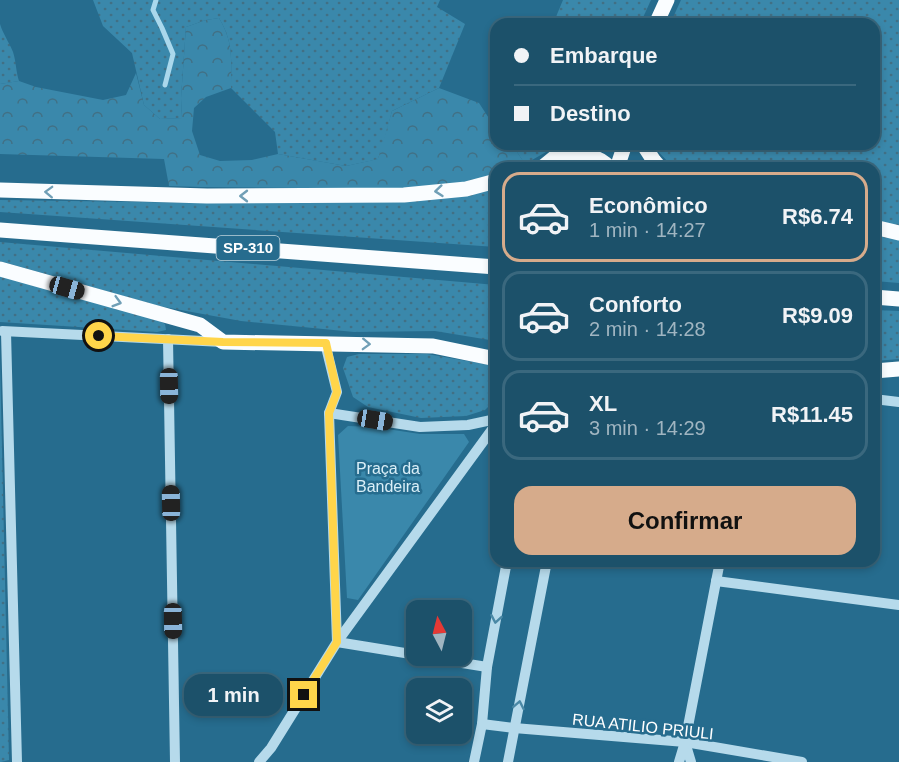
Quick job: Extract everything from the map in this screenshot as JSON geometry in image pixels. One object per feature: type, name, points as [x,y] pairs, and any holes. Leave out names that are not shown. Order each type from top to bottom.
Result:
[{"type":"main road","points":[[659,18],[667,0]]},
{"type":"main road","points":[[552,162],[565,150]]},
{"type":"main road","points":[[561,162],[585,155],[604,162]]},
{"type":"main road","points":[[0,190],[207,196],[404,195],[466,189],[490,183]]},
{"type":"main road","points":[[880,228],[899,233]]},
{"type":"main road","name":"SP-310","points":[[0,230],[490,267]]},
{"type":"main road","points":[[0,268],[200,325],[223,342],[433,346],[490,358]]},
{"type":"main road","points":[[880,297],[899,299]]},
{"type":"main road","points":[[880,371],[899,369]]},
{"type":"street","points":[[17,762],[3,332],[223,342]]},
{"type":"street","points":[[168,339],[175,762]]},
{"type":"street","points":[[326,343],[337,392],[329,413],[337,642]]},
{"type":"street","points":[[880,400],[899,402]]},
{"type":"street","points":[[329,413],[420,427],[468,425],[490,420]]},
{"type":"street","points":[[259,762],[271,748],[337,642],[490,432]]},
{"type":"street","points":[[474,762],[482,724],[487,667],[506,567]]},
{"type":"street","points":[[508,762],[547,567]]},
{"type":"street","points":[[679,762],[685,742],[719,567]]},
{"type":"street","points":[[716,581],[899,605]]},
{"type":"street","points":[[337,642],[406,653]]},
{"type":"street","points":[[472,664],[487,667]]},
{"type":"street","name":"RUA ATILIO PRIULI","points":[[482,724],[685,742],[802,762]]},
{"type":"street","points":[[685,742],[692,762]]},
{"type":"street","points":[[271,748],[272,762]]},
{"type":"green space","points":[[93,0],[440,0],[437,7],[465,24],[439,88],[392,111],[379,159],[346,166],[278,154],[275,132],[231,88],[229,44],[219,18],[186,27],[181,98],[182,118],[160,119],[144,105],[132,53],[103,26]]},
{"type":"green space","points":[[563,0],[651,0],[643,18],[556,18]]},
{"type":"green space","points":[[681,0],[899,0],[899,226],[880,221],[880,162],[668,162],[657,150],[880,150],[880,18],[673,18]]},
{"type":"green space","points":[[219,18],[224,27],[231,60],[231,88],[206,97],[194,108],[192,131],[200,155],[220,161],[252,160],[278,154],[346,166],[378,159],[392,111],[439,88],[479,103],[490,120],[490,150],[516,150],[524,162],[490,162],[490,177],[462,184],[402,189],[201,187],[169,186],[164,159],[0,154],[0,84],[19,81],[36,87],[103,100],[126,95],[136,73],[144,105],[160,119],[182,118],[181,98],[186,27]]},
{"type":"green space","points":[[0,24],[13,52],[19,81],[0,84]]},
{"type":"green space","points":[[516,150],[550,150],[528,162],[524,162]]},
{"type":"green space","points":[[490,186],[490,247],[0,212],[0,200],[211,203]]},
{"type":"green space","points":[[880,234],[899,239],[899,283],[880,281]]},
{"type":"green space","points":[[0,242],[490,284],[490,340],[435,331],[354,332],[241,321],[159,306],[0,261]]},
{"type":"green space","points":[[0,275],[155,318],[165,324],[166,330],[157,332],[0,322]]},
{"type":"green space","points":[[880,310],[899,311],[899,359],[880,361]]},
{"type":"green space","points":[[359,354],[427,354],[490,365],[490,405],[485,410],[466,416],[421,418],[368,407],[353,397],[343,368],[347,357]]},
{"type":"green space","points":[[0,360],[9,760],[1,762],[0,762]]},
{"type":"green space","name":"Praça da Bandeira","points":[[348,426],[374,427],[420,434],[464,434],[469,442],[358,600],[347,598],[338,435]]},
{"type":"waterway","points":[[156,0],[153,10],[173,54],[165,85]]},
{"type":"route","points":[[99,336],[223,342],[326,343],[337,392],[329,413],[337,642],[304,695]]}]
